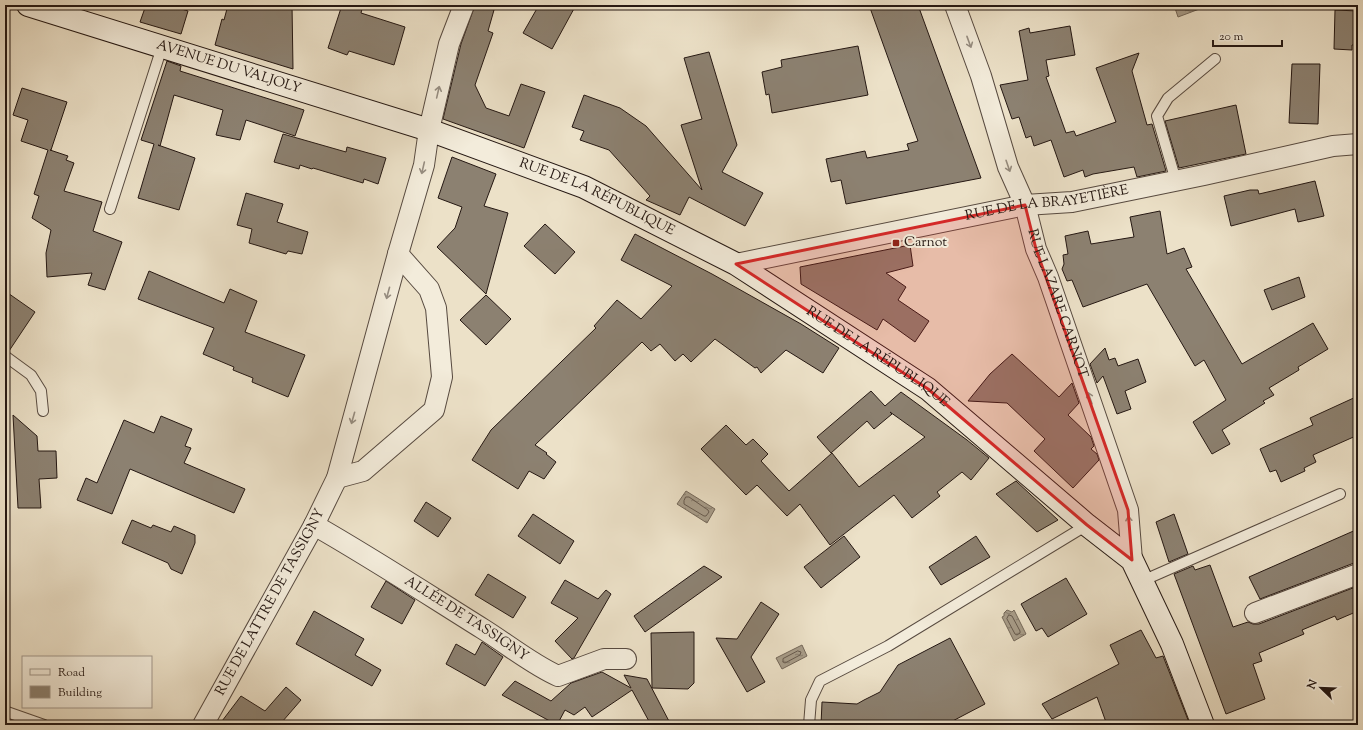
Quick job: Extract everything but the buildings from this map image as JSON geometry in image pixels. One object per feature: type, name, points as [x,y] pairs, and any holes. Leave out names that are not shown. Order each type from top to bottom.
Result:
[{"type":"main road","name":"AVENUE DU VALJOLY","points":[[28,5],[429,130]]},
{"type":"main road","name":"RUE DE LA RÉPUBLIQUE","points":[[429,130],[584,187],[736,264],[928,389],[1087,525],[1132,560],[1172,644],[1203,725]]},
{"type":"street","name":"RUE DE LATTRE DE TASSIGNY","points":[[203,725],[314,525],[337,478],[398,254],[424,165],[429,130],[449,44],[464,5]]},
{"type":"street","name":"RUE LAZARE CARNOT","points":[[955,5],[981,76],[1008,167],[1025,205],[1036,249],[1050,284],[1128,510],[1132,560]]},
{"type":"street","name":"RUE DE LA BRAYETIÈRE","points":[[736,264],[808,248],[938,224],[1025,205],[1072,202],[1176,181],[1333,146],[1358,144]]},
{"type":"street","points":[[337,478],[363,471],[434,410],[442,377],[436,308],[429,289],[398,254]]},
{"type":"street","name":"ALLÉE DE TASSIGNY","points":[[314,525],[361,552],[494,636],[546,671],[558,676],[604,659],[626,659]]},
{"type":"street","points":[[1255,613],[1358,574]]},
{"type":"lane","points":[[110,210],[162,47]]},
{"type":"lane","points":[[1176,181],[1157,116],[1168,98],[1215,59]]},
{"type":"lane","points":[[5,356],[31,375],[41,391],[43,411]]},
{"type":"lane","points":[[1142,580],[1340,494]]},
{"type":"lane","points":[[809,725],[811,700],[820,681],[888,646],[1087,525]]},
{"type":"lane","points":[[7,712],[44,725]]},
{"type":"highlighted area","points":[[1025,205],[1036,249],[1128,510],[1132,560],[1087,525],[928,389],[736,264]]},
{"type":"water","points":[[1174,5],[1201,5],[1202,8],[1178,17]]},
{"type":"water","points":[[686,491],[715,509],[707,523],[677,504]]},
{"type":"water","points":[[1007,610],[1012,612],[1014,610],[1026,634],[1014,641],[1002,617]]},
{"type":"water","points":[[802,645],[807,656],[782,669],[776,658]]},
{"type":"place","name":"Carnot","points":[[896,243]]}]
